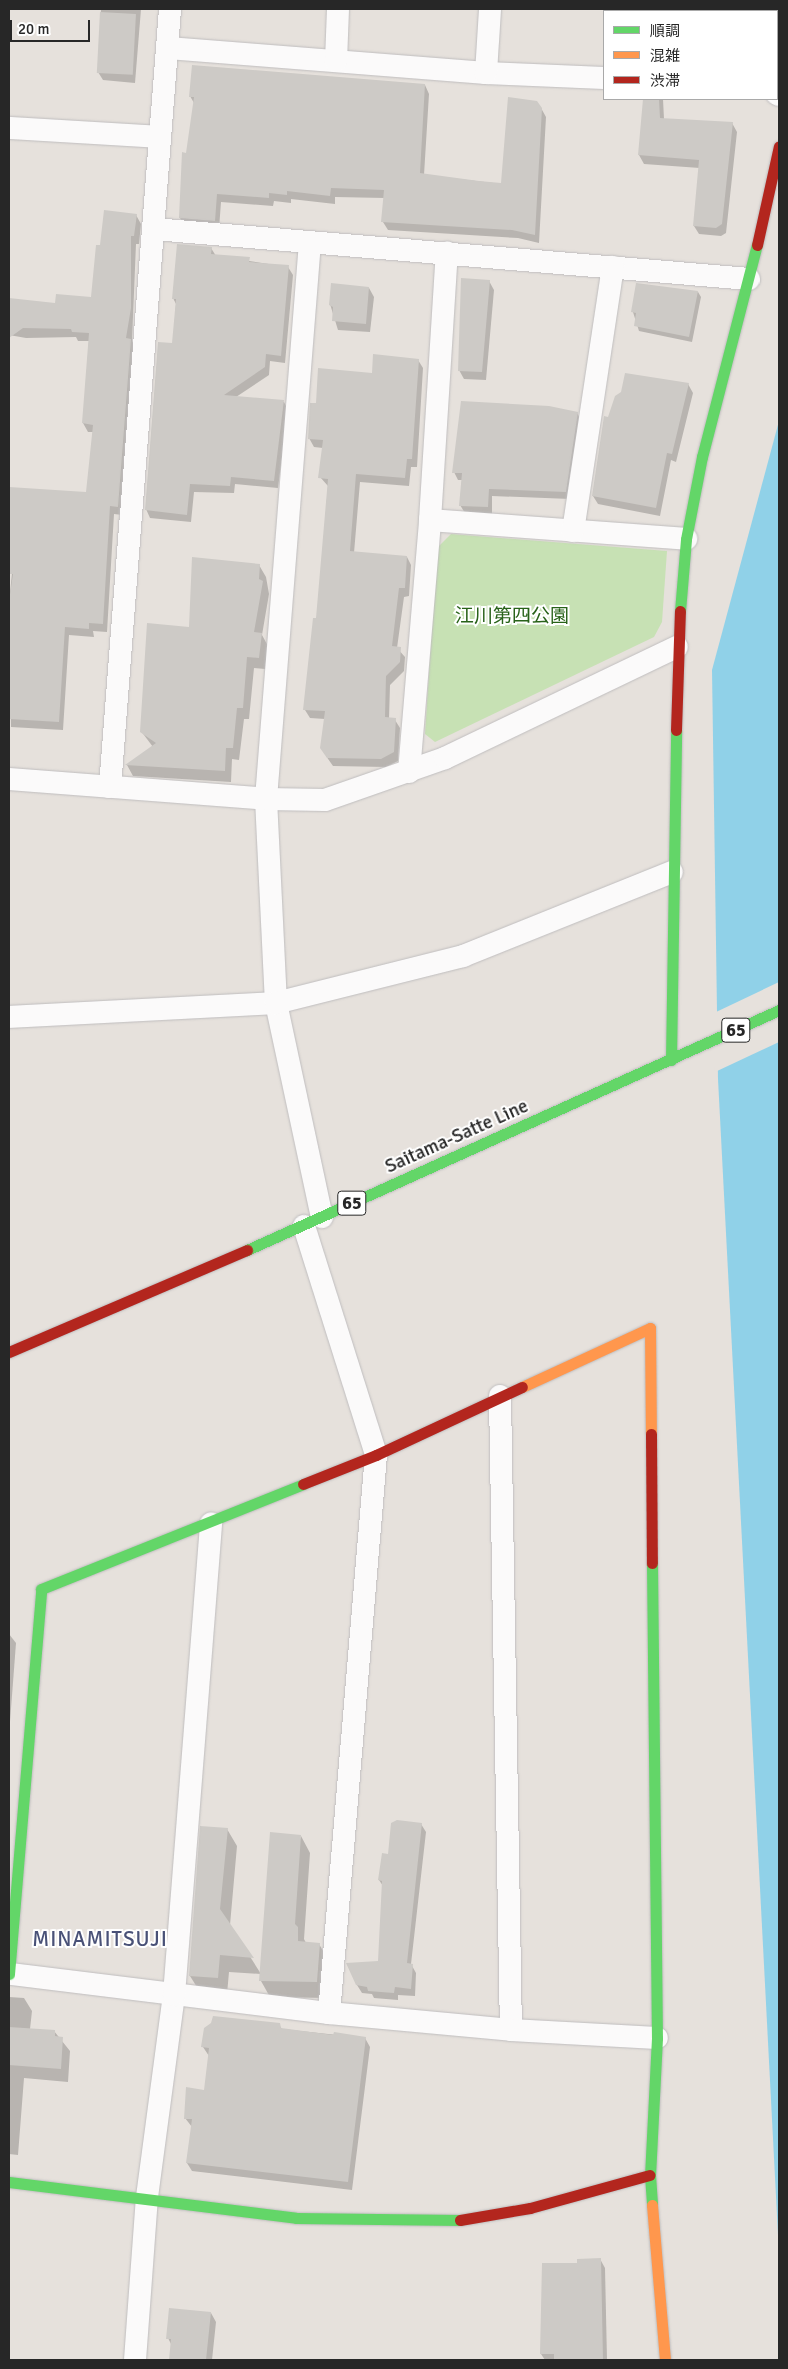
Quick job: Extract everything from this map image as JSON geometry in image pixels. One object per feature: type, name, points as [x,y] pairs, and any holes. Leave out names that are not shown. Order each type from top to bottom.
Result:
[{"type":"street","points":[[110,786],[154,229],[158,137],[168,48],[170,9]]},
{"type":"street","points":[[336,61],[338,9]]},
{"type":"street","points":[[486,74],[490,9]]},
{"type":"street","points":[[168,48],[486,74],[603,78]]},
{"type":"street","points":[[9,128],[158,137]]},
{"type":"street","points":[[671,1060],[672,872],[677,647],[686,539],[702,456],[748,279],[779,146]]},
{"type":"street","points":[[154,229],[748,279]]},
{"type":"street","points":[[310,242],[266,799],[276,1003],[313,1222],[376,1455],[329,2013]]},
{"type":"street","points":[[409,772],[430,520],[447,253]]},
{"type":"street","points":[[573,531],[613,267]]},
{"type":"street","points":[[430,520],[686,539]]},
{"type":"street","points":[[9,779],[266,799],[325,800],[445,758],[677,647]]},
{"type":"street","points":[[9,1017],[276,1003],[463,956],[672,872]]},
{"type":"street","name":"Saitama-Satte Line","points":[[9,1352],[313,1222],[779,1010]]},
{"type":"street","points":[[657,2038],[511,2030],[329,2013],[10,1974],[41,1589],[376,1455],[650,1328],[657,2038],[650,2175],[665,2360]]},
{"type":"street","points":[[500,1396],[511,2030]]},
{"type":"street","points":[[135,2360],[147,2197],[174,1995],[210,1523]]},
{"type":"street","points":[[9,2182],[147,2197],[296,2218],[452,2220],[530,2208],[650,2175]]},
{"type":"green space","name":"江川第四公園","points":[[451,534],[667,551],[662,622],[654,637],[435,742],[425,734],[437,548]]},
{"type":"water","points":[[779,421],[779,2254],[718,1079],[712,670]]},
{"type":"pier","points":[[779,982],[779,1042],[715,1072],[714,1013]]},
{"type":"building","points":[[100,12],[136,14],[133,75],[97,73]]},
{"type":"building","points":[[192,65],[425,84],[420,173],[479,181],[501,183],[508,97],[537,101],[542,108],[535,235],[512,230],[381,222],[384,190],[331,188],[330,196],[287,191],[287,195],[269,193],[269,198],[217,194],[215,221],[179,218],[182,152],[186,153],[194,97],[189,97]]},
{"type":"building","points":[[643,100],[659,100],[660,118],[733,122],[722,224],[716,228],[693,226],[699,160],[638,155]]},
{"type":"building","points":[[104,210],[137,214],[134,236],[131,236],[131,308],[126,338],[131,339],[118,507],[110,506],[103,624],[89,623],[89,629],[65,627],[59,722],[9,719],[9,601],[13,574],[9,574],[9,487],[86,492],[93,425],[82,423],[89,333],[72,332],[71,329],[23,328],[9,338],[9,298],[55,303],[56,294],[91,297],[96,245],[100,245]]},
{"type":"building","points":[[177,244],[212,247],[211,254],[250,257],[249,262],[289,265],[281,356],[266,354],[265,367],[224,395],[284,400],[274,481],[231,477],[230,486],[190,484],[187,515],[145,510],[158,342],[172,343],[176,299],[172,299]]},
{"type":"building","points":[[461,278],[490,280],[482,372],[458,371]]},
{"type":"building","points":[[331,283],[369,287],[366,324],[332,321],[333,307],[329,305]]},
{"type":"building","points":[[636,283],[698,291],[689,337],[634,326],[636,313],[631,312]]},
{"type":"building","points":[[373,354],[419,359],[412,459],[407,459],[405,478],[356,474],[350,551],[407,556],[405,588],[399,588],[392,646],[401,647],[400,662],[386,676],[385,717],[396,718],[394,752],[381,759],[327,758],[320,748],[325,711],[303,710],[313,618],[316,618],[328,479],[318,478],[323,440],[308,439],[310,403],[316,403],[318,368],[372,373]]},
{"type":"building","points":[[625,373],[689,383],[672,454],[667,453],[656,508],[592,496],[604,416],[608,417],[615,396],[621,392]]},
{"type":"building","points":[[461,401],[549,406],[578,412],[566,492],[489,489],[488,507],[459,506],[462,473],[452,473]]},
{"type":"building","points":[[192,557],[260,564],[259,579],[263,581],[254,632],[262,633],[259,658],[247,657],[243,708],[237,708],[233,748],[226,748],[225,771],[125,765],[156,743],[140,732],[147,623],[189,627]]},
{"type":"building","points":[[397,1820],[422,1823],[407,1963],[413,1964],[411,1989],[395,1987],[394,1993],[368,1991],[367,1987],[356,1985],[346,1963],[378,1961],[382,1881],[378,1880],[382,1853],[388,1854],[391,1823]]},
{"type":"building","points":[[200,1826],[228,1828],[220,1909],[254,1958],[220,1955],[218,1978],[189,1976]]},
{"type":"building","points":[[270,1832],[301,1835],[295,1924],[298,1927],[298,1941],[320,1943],[317,1982],[259,1981]]},
{"type":"building","points":[[213,2016],[280,2023],[281,2028],[333,2035],[334,2032],[366,2037],[348,2182],[186,2163],[192,2119],[184,2119],[186,2087],[204,2090],[209,2048],[201,2047],[204,2028],[211,2023]]},
{"type":"building","points":[[9,2027],[55,2030],[55,2036],[63,2037],[61,2069],[9,2065]]},
{"type":"building","points":[[601,2258],[603,2360],[554,2360],[554,2354],[540,2354],[542,2263],[577,2263],[577,2259]]},
{"type":"building","points":[[169,2308],[211,2312],[206,2360],[169,2360],[171,2339],[166,2339]]},
{"type":"traffic: fast","points":[[680,611],[686,539],[702,457],[757,245]]},
{"type":"traffic: fast","points":[[671,1060],[676,730]]},
{"type":"traffic: fast","points":[[247,1250],[779,1010]]},
{"type":"traffic: fast","points":[[9,1974],[41,1589],[303,1484]]},
{"type":"traffic: fast","points":[[652,1563],[657,2038],[650,2175],[652,2205]]},
{"type":"traffic: fast","points":[[9,2182],[296,2218],[460,2220]]},
{"type":"traffic: slow","points":[[522,1387],[650,1328],[651,1434]]},
{"type":"traffic: slow","points":[[652,2205],[665,2360]]},
{"type":"traffic: jam","points":[[757,245],[779,146]]},
{"type":"traffic: jam","points":[[676,730],[680,611]]},
{"type":"traffic: jam","points":[[9,1352],[247,1250]]},
{"type":"traffic: jam","points":[[303,1484],[376,1455],[522,1387]]},
{"type":"traffic: jam","points":[[651,1434],[652,1563]]},
{"type":"traffic: jam","points":[[460,2220],[530,2208],[650,2175]]},
{"type":"district","name":"MINAMITSUJI","points":[[100,1939]]}]
